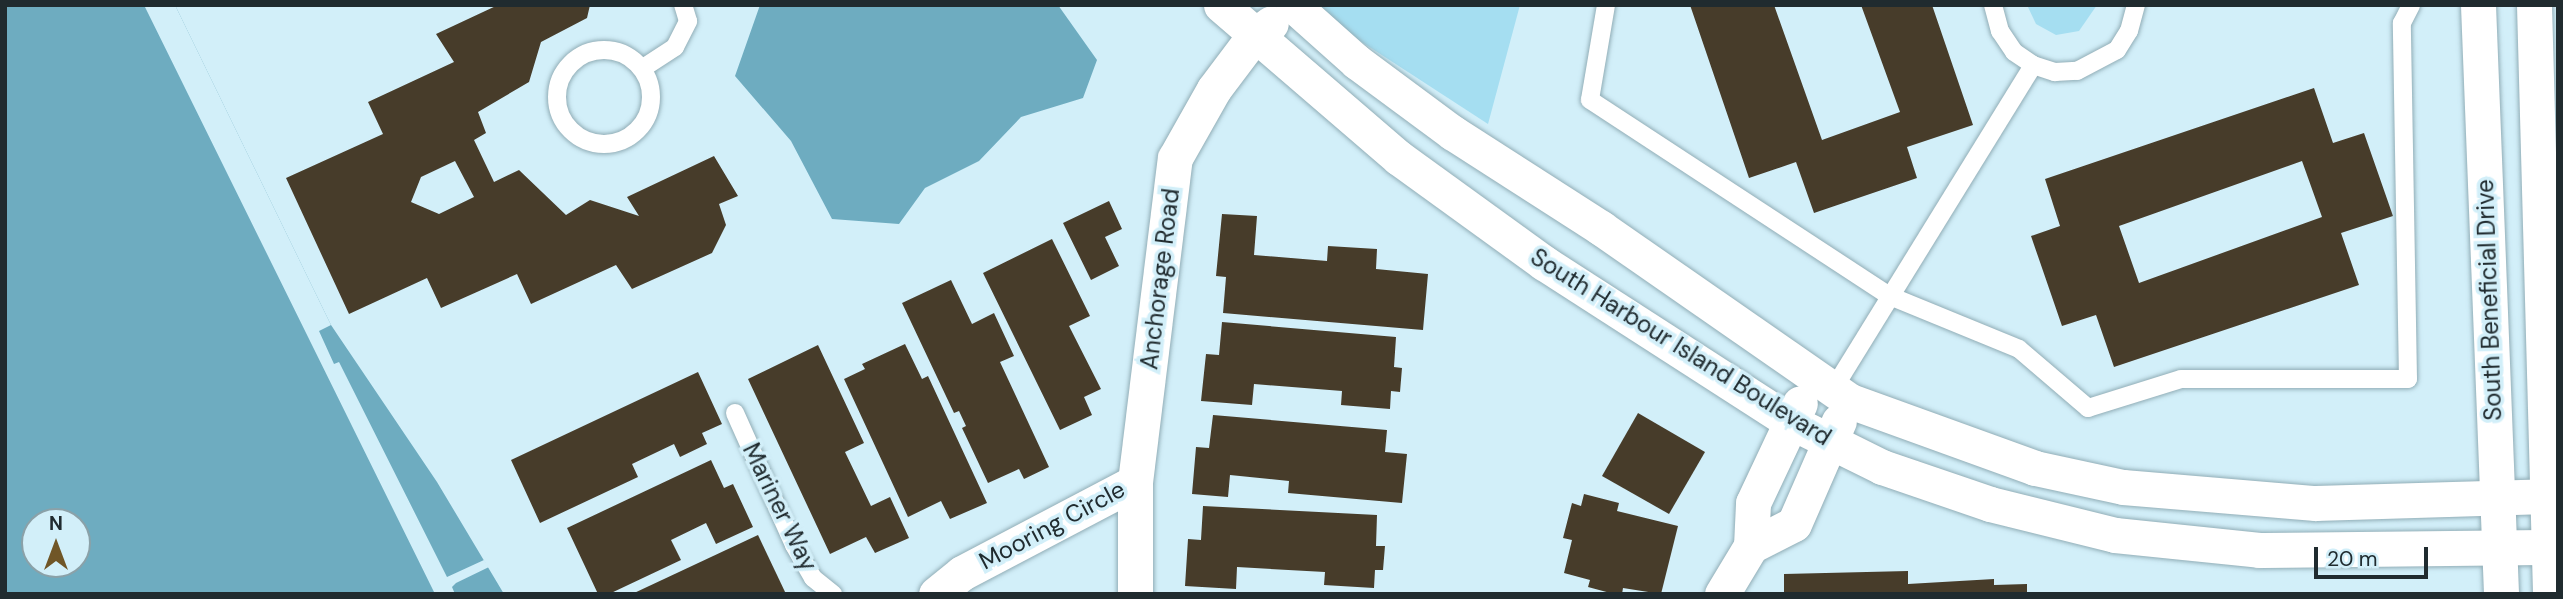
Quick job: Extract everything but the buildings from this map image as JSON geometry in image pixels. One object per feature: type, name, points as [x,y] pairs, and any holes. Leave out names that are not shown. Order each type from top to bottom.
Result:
[{"type":"street","name":"South Harbour Island Boulevard","points":[[1221,5],[1399,158],[1575,284],[1788,421],[1882,467],[1968,497],[2115,535],[2259,550],[2548,547]]},
{"type":"street","name":"South Harbour Island Boulevard","points":[[1293,5],[1357,62],[1453,133],[1601,228],[1832,391],[2035,468],[2123,487],[2315,503],[2547,496]]},
{"type":"street","name":"Anchorage Road","points":[[1135,594],[1135,482],[1175,158],[1214,89],[1254,36],[1293,5]]},
{"type":"street","name":"South Beneficial Drive","points":[[2478,5],[2501,594]]},
{"type":"street","points":[[2533,5],[2550,594]]},
{"type":"street","points":[[1722,594],[1751,546],[1753,503],[1788,421],[1832,391]]},
{"type":"street","points":[[1751,546],[1794,524],[1828,442],[1832,391]]},
{"type":"street","name":"Mooring Circle","points":[[936,594],[962,573],[1135,482]]},
{"type":"lane","points":[[643,68],[675,47],[688,21],[683,5]]},
{"type":"lane","points":[[1606,5],[1590,100],[1890,296],[2019,349],[2088,408],[2181,379],[2408,379],[2402,23],[2411,5]]},
{"type":"lane","points":[[1993,5],[2000,32],[2014,51],[2033,65],[2055,72],[2099,64],[2116,50],[2129,32],[2136,5]]},
{"type":"lane","points":[[615,50],[643,68],[652,96],[643,125],[633,136],[604,145],[582,139],[565,124],[556,94],[565,72],[582,55],[615,50]]},
{"type":"lane","points":[[1832,391],[2033,65]]},
{"type":"lane","name":"Mariner Way","points":[[735,413],[794,545],[813,578],[833,594]]},
{"type":"shaded area","points":[[5,5],[175,5],[331,325],[437,482],[504,594],[5,594]]},
{"type":"shaded area","points":[[760,5],[1058,5],[1097,60],[1083,98],[1021,117],[979,161],[925,188],[899,224],[832,219],[791,141],[735,76]]},
{"type":"shaded area","points":[[1318,5],[1520,5],[1488,124],[1351,35]]},
{"type":"shaded area","points":[[2027,5],[2097,5],[2079,31],[2056,35],[2036,24]]},
{"type":"pier","points":[[144,5],[175,5],[331,325],[319,331],[334,364],[339,362],[447,577],[484,560],[489,567],[456,583],[452,587],[455,594],[435,594]]}]
